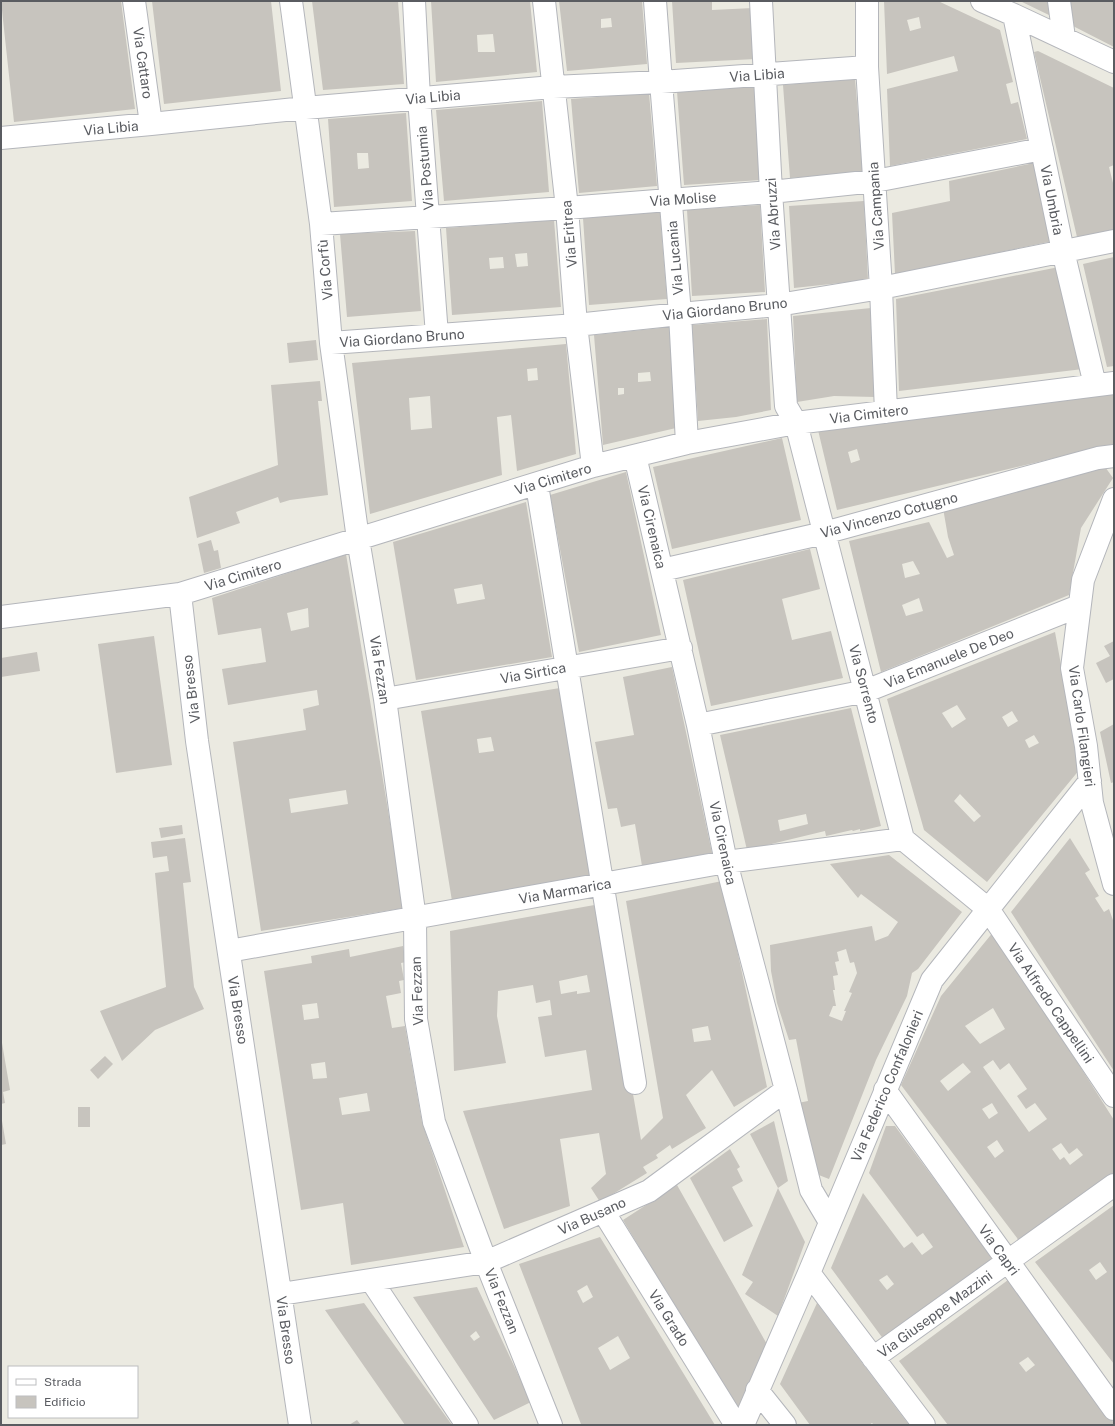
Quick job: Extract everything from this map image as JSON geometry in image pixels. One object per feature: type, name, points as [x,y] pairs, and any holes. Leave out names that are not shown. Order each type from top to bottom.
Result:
[{"type":"street","name":"Via Cattaro","points":[[134,1],[151,124]]},
{"type":"street","name":"Via Corfù","points":[[291,1],[321,224],[331,343],[358,539]]},
{"type":"street","name":"Via Postumia","points":[[414,1],[419,98],[437,335]]},
{"type":"street","name":"Via Eritrea","points":[[544,1],[567,208],[576,325],[593,466]]},
{"type":"street","name":"Via Lucania","points":[[655,1],[660,82],[680,314],[687,443]]},
{"type":"street","name":"Via Abruzzi","points":[[761,1],[771,192],[786,406],[796,423]]},
{"type":"street","name":"Via Campania","points":[[867,1],[867,67],[881,288],[886,412]]},
{"type":"street","points":[[982,1],[1114,62]]},
{"type":"street","points":[[1059,1],[1064,38]]},
{"type":"street","name":"Via Umbria","points":[[1014,15],[1063,251],[1104,384]]},
{"type":"street","name":"Via Libia","points":[[1,138],[305,108],[553,87],[660,82],[867,67]]},
{"type":"street","name":"Via Molise","points":[[321,224],[567,208],[771,192],[875,181],[1042,149]]},
{"type":"street","name":"Via Giordano Bruno","points":[[331,343],[576,325],[778,305],[881,288],[1114,241]]},
{"type":"street","name":"Via Cimitero","points":[[1,617],[180,594],[537,485],[593,466],[687,443],[796,423],[1104,384]]},
{"type":"street","name":"Via Sorrento","points":[[796,423],[903,839]]},
{"type":"street","name":"Via Cirenaica","points":[[635,456],[681,648],[726,862],[811,1190],[830,1222]]},
{"type":"street","name":"Via Vincenzo Cotugno","points":[[662,570],[824,533],[1098,458],[1114,456]]},
{"type":"street","points":[[537,485],[635,1083]]},
{"type":"street","name":"Via Carlo Filangieri","points":[[1114,500],[1083,580],[1072,668],[1086,746],[1092,803],[1114,884]]},
{"type":"street","name":"Via Fezzan","points":[[358,539],[385,699],[415,919],[416,1019],[434,1122],[486,1262],[551,1425]]},
{"type":"street","name":"Via Bresso","points":[[180,594],[197,741],[300,1425]]},
{"type":"street","name":"Via Emanuele De Deo","points":[[698,725],[866,691],[1079,606]]},
{"type":"street","name":"Via Sirtica","points":[[385,699],[681,648]]},
{"type":"street","name":"Via Federico Confalonieri","points":[[742,1425],[809,1274],[932,980],[1090,781]]},
{"type":"street","points":[[903,839],[988,909]]},
{"type":"street","name":"Via Marmarica","points":[[229,951],[415,919],[726,862],[903,839]]},
{"type":"street","name":"Via Alfredo Cappellini","points":[[988,909],[1114,1096]]},
{"type":"street","name":"Via Busano","points":[[281,1294],[486,1262],[649,1191],[786,1090]]},
{"type":"street","name":"Via Capri","points":[[885,1090],[1114,1409]]},
{"type":"street","name":"Via Giuseppe Mazzini","points":[[873,1358],[1114,1185]]},
{"type":"street","name":"Via Grado","points":[[603,1211],[736,1425]]},
{"type":"street","points":[[809,1274],[924,1425]]},
{"type":"street","points":[[370,1280],[467,1425]]},
{"type":"street","points":[[757,1390],[785,1425]]},
{"type":"building","points":[[1,1],[121,1],[135,109],[14,122]]},
{"type":"building","points":[[152,1],[271,1],[281,91],[164,104]]},
{"type":"building","points":[[312,1],[398,1],[404,84],[323,90]]},
{"type":"building","points":[[431,1],[530,1],[537,72],[436,82]],"holes":[[[493,34],[495,52],[478,52],[477,35]]]},
{"type":"building","points":[[559,1],[642,1],[647,64],[567,71]],"holes":[[[611,18],[612,27],[601,28],[601,19]]]},
{"type":"building","points":[[672,1],[712,1],[712,10],[753,8],[756,59],[676,63]]},
{"type":"building","points":[[884,1],[938,1],[1000,30],[1013,82],[1006,84],[1011,104],[1018,102],[1027,139],[890,166],[887,89],[958,71],[954,56],[887,74]],"holes":[[[919,17],[921,28],[910,31],[907,20]]]},
{"type":"building","points":[[1020,1],[1049,1],[1051,16]]},
{"type":"building","points":[[1069,1],[1114,1],[1114,47],[1073,26]]},
{"type":"building","points":[[1038,51],[1114,88],[1114,165],[1109,167],[1114,187],[1114,230],[1077,237],[1034,52]]},
{"type":"building","points":[[855,79],[863,172],[790,178],[783,85]]},
{"type":"building","points":[[755,86],[761,180],[684,185],[677,91]]},
{"type":"building","points":[[649,93],[657,186],[579,193],[571,99]]},
{"type":"building","points":[[542,101],[549,192],[444,201],[436,110]]},
{"type":"building","points":[[406,113],[412,201],[334,207],[328,119]],"holes":[[[357,153],[368,153],[369,168],[358,169]]]},
{"type":"building","points":[[1034,163],[1053,241],[895,274],[892,213],[950,201],[949,181]]},
{"type":"building","points":[[864,201],[868,280],[794,288],[789,206]]},
{"type":"building","points":[[760,205],[765,292],[692,296],[687,210]]},
{"type":"building","points":[[660,212],[667,299],[589,305],[583,218]]},
{"type":"building","points":[[554,220],[561,307],[452,315],[446,228]],"holes":[[[527,253],[528,266],[517,267],[515,254]],[[503,257],[504,268],[490,269],[489,258]]]},
{"type":"building","points":[[415,231],[421,311],[347,317],[340,234]]},
{"type":"building","points":[[1114,257],[1114,366],[1107,367],[1083,264]]},
{"type":"building","points":[[1059,267],[1083,369],[899,391],[896,299]]},
{"type":"building","points":[[871,308],[875,397],[834,396],[797,402],[793,316]]},
{"type":"building","points":[[767,319],[771,410],[736,417],[698,421],[692,325]]},
{"type":"building","points":[[670,327],[676,428],[603,445],[594,335]],"holes":[[[650,372],[651,381],[638,382],[638,373]],[[618,388],[624,388],[624,394],[618,395]]]},
{"type":"building","points":[[316,340],[318,360],[289,363],[287,343]]},
{"type":"building","points":[[566,344],[576,454],[517,471],[511,415],[497,417],[502,475],[370,514],[352,363]],"holes":[[[537,368],[538,380],[528,381],[527,369]],[[430,396],[432,428],[411,430],[409,398]]]},
{"type":"building","points":[[320,381],[322,401],[318,401],[328,495],[290,500],[280,503],[278,497],[236,512],[240,523],[197,538],[189,497],[278,465],[271,385]]},
{"type":"building","points":[[1114,392],[1114,444],[837,510],[818,430]],"holes":[[[857,449],[860,460],[851,463],[848,452]]]},
{"type":"building","points":[[782,438],[801,520],[672,549],[653,467]]},
{"type":"building","points":[[1103,464],[1113,478],[1081,528],[1069,595],[881,672],[849,541],[929,522],[947,558],[954,555],[948,537],[943,508]],"holes":[[[913,561],[920,574],[905,578],[902,564]],[[919,598],[923,611],[906,616],[902,605]]]},
{"type":"building","points":[[626,472],[661,635],[579,652],[550,495]]},
{"type":"building","points":[[526,502],[552,657],[416,680],[393,542]],"holes":[[[482,584],[485,599],[457,604],[454,589]]]},
{"type":"building","points":[[211,540],[214,551],[218,550],[221,568],[204,573],[198,544]]},
{"type":"building","points":[[810,549],[820,589],[782,599],[792,640],[831,631],[843,678],[711,706],[683,580]]},
{"type":"building","points":[[346,554],[404,908],[261,931],[233,742],[306,730],[303,709],[319,705],[317,690],[228,705],[222,669],[266,662],[261,628],[218,635],[212,598]],"holes":[[[308,608],[309,627],[291,631],[287,613]],[[346,790],[348,804],[291,813],[289,799]]]},
{"type":"building","points":[[1055,632],[1080,769],[987,882],[924,830],[887,699]],"holes":[[[957,705],[966,719],[952,728],[942,713]],[[1012,711],[1018,721],[1008,727],[1002,717]],[[1034,735],[1039,743],[1029,748],[1025,740]],[[960,794],[981,816],[974,822],[954,801]]]},
{"type":"building","points":[[154,636],[172,765],[116,773],[98,644]]},
{"type":"building","points":[[1114,641],[1114,679],[1106,683],[1096,663],[1110,656],[1104,646]]},
{"type":"building","points":[[37,652],[40,671],[1,677],[1,658]]},
{"type":"building","points":[[672,667],[712,853],[642,866],[635,824],[621,827],[617,808],[608,809],[595,742],[634,735],[623,677]]},
{"type":"building","points":[[560,688],[596,875],[452,901],[421,711]],"holes":[[[491,737],[494,751],[479,753],[477,739]]]},
{"type":"building","points":[[851,708],[881,826],[860,831],[860,829],[852,830],[826,836],[825,831],[747,850],[720,735]],"holes":[[[806,814],[808,824],[780,831],[778,820]]]},
{"type":"building","points":[[1114,724],[1114,782],[1111,783],[1100,732]]},
{"type":"building","points":[[182,825],[183,834],[161,838],[159,828]]},
{"type":"building","points":[[185,838],[191,882],[183,883],[194,987],[204,1009],[155,1030],[122,1061],[100,1011],[166,987],[155,873],[169,871],[167,856],[153,858],[151,842]]},
{"type":"building","points":[[1070,838],[1090,870],[1085,873],[1099,896],[1095,898],[1104,912],[1109,909],[1114,923],[1114,1071],[1011,912]]},
{"type":"building","points":[[889,855],[962,912],[918,969],[912,973],[907,996],[876,1060],[829,1179],[811,1172],[798,1103],[808,1101],[796,1039],[789,1040],[777,1003],[771,971],[770,945],[872,926],[875,941],[888,936],[898,922],[861,894],[858,898],[830,864]],"holes":[[[846,949],[850,963],[854,962],[857,973],[849,992],[852,993],[844,1011],[846,1011],[842,1021],[829,1016],[833,1006],[836,1006],[833,990],[835,990],[833,976],[838,975],[835,962],[839,961],[837,952]]]},
{"type":"building","points":[[722,881],[767,1087],[734,1107],[712,1070],[686,1095],[706,1128],[672,1149],[670,1145],[656,1155],[658,1158],[643,1167],[647,1173],[600,1202],[591,1188],[606,1174],[599,1133],[560,1139],[570,1206],[504,1229],[463,1111],[592,1090],[586,1050],[545,1057],[538,1017],[552,1015],[550,1000],[536,1003],[533,985],[498,991],[497,1016],[506,1063],[454,1071],[450,931],[600,904],[641,1140],[663,1118],[626,901]],"holes":[[[587,975],[590,992],[577,994],[577,991],[561,994],[559,981]],[[708,1026],[711,1040],[694,1042],[692,1029]]]},
{"type":"building","points":[[994,931],[1114,1120],[1114,1173],[1020,1242],[901,1085],[941,996]],"holes":[[[993,1008],[1005,1029],[980,1044],[965,1026]],[[993,1060],[1000,1070],[1009,1063],[1027,1089],[1017,1096],[1026,1109],[1035,1103],[1047,1119],[1029,1132],[983,1067]],[[963,1063],[971,1072],[948,1091],[940,1081]],[[992,1103],[998,1113],[989,1119],[982,1109]],[[997,1140],[1004,1151],[995,1158],[987,1147]],[[1061,1143],[1069,1154],[1077,1148],[1083,1155],[1070,1165],[1064,1157],[1060,1160],[1052,1149]]]},
{"type":"building","points":[[403,946],[406,962],[401,963],[404,980],[399,981],[401,993],[386,996],[392,1028],[405,1026],[422,1122],[464,1247],[351,1265],[343,1203],[301,1210],[264,971],[312,963],[311,956],[349,949],[350,957]],"holes":[[[317,1003],[319,1018],[304,1020],[302,1005]],[[325,1062],[327,1078],[313,1079],[311,1064]],[[367,1093],[370,1111],[342,1115],[339,1098]]]},
{"type":"building","points":[[1,1037],[10,1090],[3,1092],[5,1103],[1,1104]]},
{"type":"building","points":[[105,1056],[113,1064],[98,1079],[90,1070]]},
{"type":"building","points":[[78,1107],[90,1107],[90,1127],[78,1127]]},
{"type":"building","points":[[1,1115],[6,1144],[1,1145]]},
{"type":"building","points":[[774,1121],[788,1181],[778,1188],[750,1134]]},
{"type":"building","points":[[886,1126],[895,1126],[994,1260],[884,1340],[831,1268],[863,1193],[904,1248],[912,1242],[922,1255],[933,1247],[923,1233],[917,1237],[869,1173]],"holes":[[[887,1275],[894,1284],[887,1290],[879,1280]]]},
{"type":"building","points":[[730,1149],[740,1167],[737,1169],[743,1181],[732,1187],[753,1226],[724,1242],[690,1178]]},
{"type":"building","points":[[677,1185],[768,1346],[743,1406],[734,1406],[623,1220]]},
{"type":"building","points":[[778,1188],[805,1242],[778,1316],[745,1294],[753,1282],[742,1275]]},
{"type":"building","points":[[1114,1205],[1114,1364],[1035,1262]],"holes":[[[1100,1262],[1107,1272],[1096,1280],[1089,1270]]]},
{"type":"building","points":[[600,1237],[715,1425],[581,1424],[519,1264]],"holes":[[[587,1285],[593,1297],[583,1303],[577,1291]],[[618,1336],[630,1358],[610,1370],[598,1348]]]},
{"type":"building","points":[[1008,1280],[1114,1425],[948,1425],[899,1361]],"holes":[[[1028,1357],[1035,1365],[1026,1372],[1019,1363]]]},
{"type":"building","points":[[477,1287],[531,1402],[494,1420],[413,1297]],"holes":[[[476,1331],[480,1337],[474,1341],[470,1336]]]},
{"type":"building","points":[[364,1303],[452,1425],[405,1425],[325,1310]]},
{"type":"building","points":[[817,1303],[909,1425],[874,1425],[872,1423],[869,1425],[810,1425],[780,1384]]},
{"type":"building","points":[[357,1420],[361,1425],[349,1425]]}]
